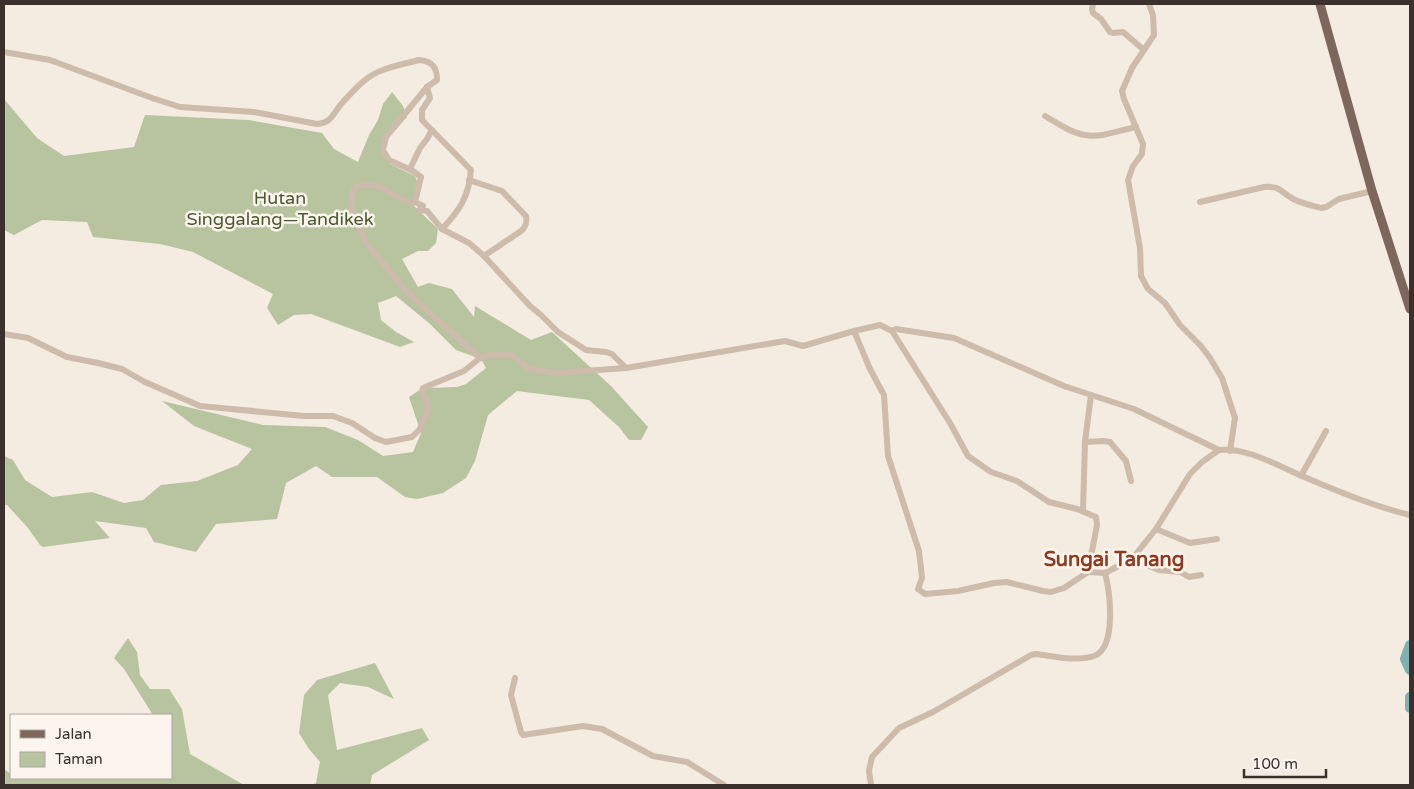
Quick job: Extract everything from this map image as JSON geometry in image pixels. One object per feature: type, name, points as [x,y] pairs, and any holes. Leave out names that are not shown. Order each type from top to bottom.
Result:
[{"type":"main road","points":[[1320,4],[1372,191],[1410,309]]},
{"type":"street","points":[[1093,4],[1093,13],[1101,19],[1110,32],[1113,34],[1123,32],[1144,50]]},
{"type":"street","points":[[1150,4],[1155,30],[1152,41],[1132,68],[1122,91],[1143,150],[1133,166],[1128,180],[1140,248],[1141,276],[1148,289],[1159,296],[1180,325],[1201,346],[1222,378],[1235,418],[1230,451]]},
{"type":"street","points":[[4,52],[50,60],[180,107],[254,112],[316,124],[331,119],[335,111],[364,81],[382,71],[419,60],[427,61],[433,65],[437,72],[437,80],[427,87],[386,137],[382,150],[389,160],[421,176],[415,202]]},
{"type":"street","points":[[427,87],[430,98],[421,114],[422,120],[471,170],[467,193],[459,210],[442,229]]},
{"type":"street","points":[[1045,116],[1063,127],[1084,135],[1101,134],[1136,127]]},
{"type":"street","points":[[410,169],[420,148],[428,139],[432,130]]},
{"type":"street","points":[[469,180],[502,191],[523,213],[527,221],[521,231],[484,256]]},
{"type":"street","points":[[480,358],[409,294],[366,243],[351,209],[352,195],[355,187],[365,184],[379,185],[401,199],[415,202],[422,206],[419,210],[427,211],[442,229],[469,243],[484,256],[530,306],[558,332],[586,350],[612,354],[626,368]]},
{"type":"street","points":[[1200,202],[1274,186],[1290,198],[1321,208],[1326,207],[1339,198],[1372,191]]},
{"type":"street","points":[[4,334],[28,338],[67,358],[98,362],[122,369],[145,382],[200,406],[304,416],[333,416],[352,423],[381,442],[386,442],[412,437],[420,429],[428,410],[427,401],[422,392],[423,388],[464,371],[480,358],[496,354],[512,355],[529,369],[556,373],[626,368],[785,341],[804,346],[880,325],[892,332],[950,423],[968,456],[991,472],[1017,481],[1049,502],[1083,511],[1096,517],[1088,572]]},
{"type":"street","points":[[892,332],[896,329],[954,338],[1064,386],[1134,409],[1219,450],[1261,458],[1301,476],[1391,510],[1410,515]]},
{"type":"street","points":[[854,331],[870,369],[884,395],[888,456],[919,551],[922,578],[918,589],[925,594],[958,591],[1007,582],[1052,592],[1064,588],[1088,572],[1105,573],[1132,558],[1156,529],[1190,474],[1202,462],[1219,450]]},
{"type":"street","points":[[1083,511],[1085,442],[1091,395]]},
{"type":"street","points":[[1301,476],[1326,431]]},
{"type":"street","points":[[1085,442],[1104,440],[1110,442],[1126,461],[1131,481]]},
{"type":"street","points":[[1156,529],[1190,543],[1218,539]]},
{"type":"street","points":[[1132,558],[1159,570],[1180,572],[1188,578],[1201,575]]},
{"type":"street","points":[[871,785],[869,771],[872,757],[899,728],[933,712],[1031,655],[1078,658],[1095,656],[1104,648],[1108,639],[1109,627],[1108,592],[1105,573]]},
{"type":"street","points":[[516,678],[511,695],[521,732],[524,735],[583,726],[602,729],[654,756],[687,762],[724,785]]},
{"type":"green space","name":"Hutan Singgalang—Tandikek","points":[[392,92],[403,106],[407,117],[384,145],[390,164],[415,176],[418,191],[414,206],[438,229],[436,243],[428,251],[418,251],[402,259],[418,287],[429,283],[452,289],[474,317],[475,306],[531,340],[552,332],[611,386],[648,427],[641,440],[629,440],[619,427],[589,400],[517,391],[488,415],[475,461],[466,478],[443,493],[417,499],[405,497],[377,477],[332,477],[316,466],[286,483],[277,519],[216,524],[196,552],[154,542],[146,528],[95,521],[110,538],[43,547],[40,545],[28,528],[7,505],[4,505],[4,456],[13,460],[25,480],[52,497],[92,492],[124,503],[143,500],[161,485],[197,481],[238,465],[252,449],[194,426],[162,401],[263,425],[325,427],[358,440],[383,456],[413,452],[421,433],[409,397],[418,391],[429,388],[457,387],[466,384],[486,368],[481,359],[456,350],[430,324],[396,296],[378,303],[381,320],[396,332],[414,342],[400,347],[311,314],[294,315],[278,325],[267,308],[273,294],[193,252],[160,244],[93,237],[87,222],[42,220],[14,235],[4,230],[4,99],[37,138],[64,156],[134,147],[145,115],[249,120],[322,133],[334,149],[358,162],[369,135],[378,120],[383,104]]},
{"type":"green space","points":[[128,638],[137,652],[140,675],[150,689],[169,689],[182,709],[190,754],[244,785],[4,785],[4,769],[10,773],[10,779],[172,779],[172,714],[152,714],[124,669],[114,658]]},
{"type":"green space","points":[[375,663],[394,699],[368,687],[340,683],[328,695],[337,750],[422,728],[429,740],[372,775],[370,785],[312,785],[316,783],[320,762],[299,733],[304,695],[317,680]]},
{"type":"waterway","points":[[1410,645],[1405,659],[1410,670]]},
{"type":"waterway","points":[[1410,697],[1410,708]]},
{"type":"district","name":"Sungai Tanang","points":[[1114,560]]}]
